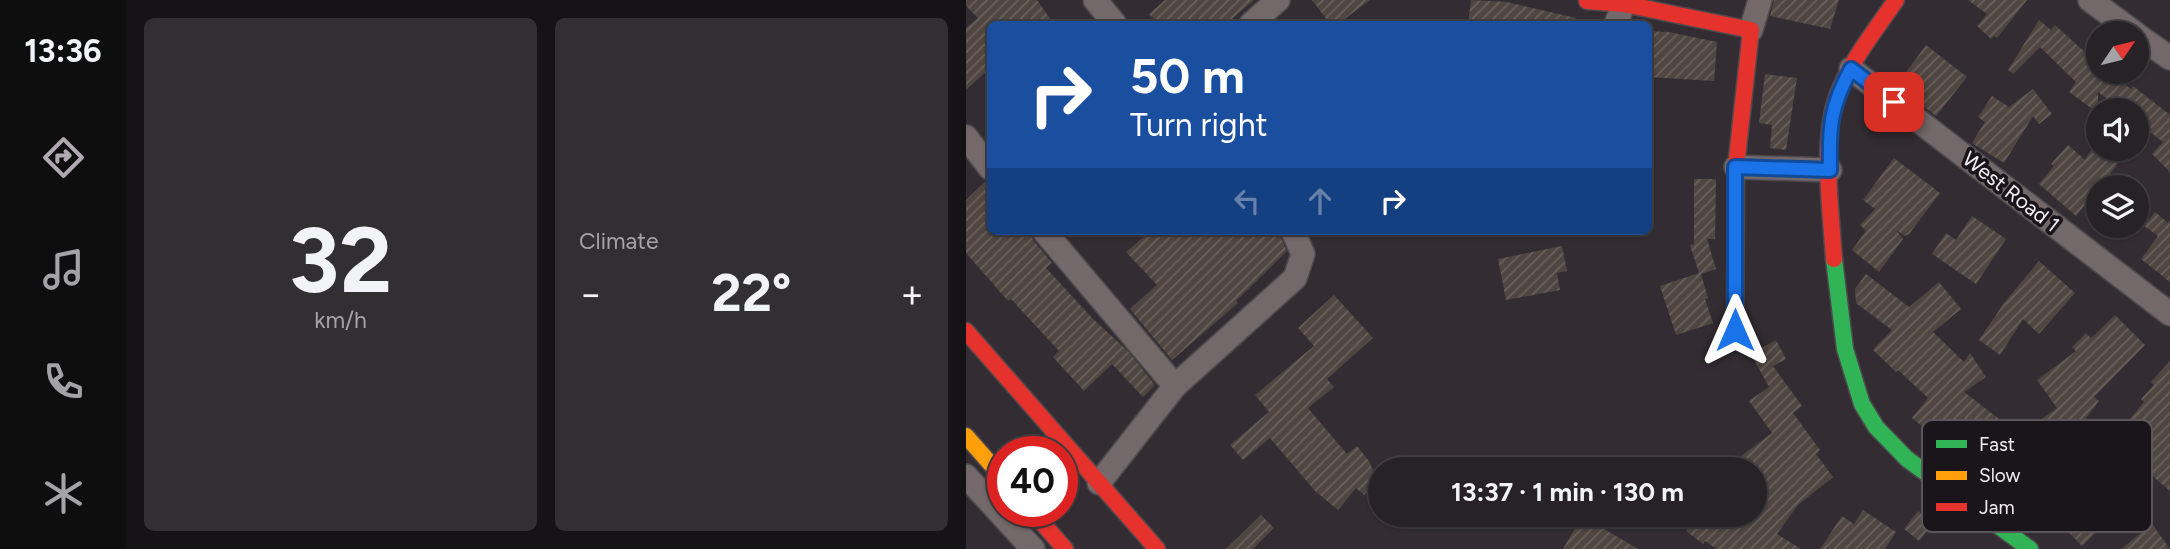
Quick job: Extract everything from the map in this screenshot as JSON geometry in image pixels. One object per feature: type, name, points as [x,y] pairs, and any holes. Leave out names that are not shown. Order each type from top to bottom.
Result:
[{"type":"main road","points":[[1896,0],[1851,69],[1831,116],[1830,170],[1835,273],[1846,355],[1862,404],[1892,448],[1922,470]]},
{"type":"main road","points":[[1587,1],[1622,10],[1751,30],[1735,167],[1735,330]]},
{"type":"main road","points":[[966,331],[1157,549]]},
{"type":"main road","points":[[966,436],[987,460]]},
{"type":"main road","points":[[1046,527],[1065,549]]},
{"type":"main road","points":[[2007,532],[2030,549]]},
{"type":"street","points":[[1095,0],[1112,21]]},
{"type":"street","points":[[1254,21],[1279,0]]},
{"type":"street","points":[[1751,30],[1760,0]]},
{"type":"street","points":[[2090,0],[2118,21]]},
{"type":"street","points":[[2149,43],[2170,58]]},
{"type":"street","name":"West Road 1","points":[[1851,69],[2170,314]]},
{"type":"street","points":[[966,137],[987,164]]},
{"type":"street","points":[[1735,167],[1830,170]]},
{"type":"street","points":[[1047,235],[1175,386]]},
{"type":"street","points":[[1099,482],[1175,386],[1295,278],[1303,254],[1295,235]]},
{"type":"street","points":[[966,476],[1033,549]]},
{"type":"building","points":[[966,0],[1037,0],[1052,21],[987,21],[987,71],[966,90],[966,28],[978,18],[966,6]]},
{"type":"building","points":[[1165,0],[1254,0],[1230,21],[1156,21],[1149,14]]},
{"type":"building","points":[[1312,0],[1370,0],[1342,21],[1328,21]]},
{"type":"building","points":[[1471,0],[1507,2],[1576,18],[1576,21],[1468,21]]},
{"type":"building","points":[[1774,0],[1839,0],[1830,29],[1770,16]]},
{"type":"building","points":[[1968,0],[2027,0],[1997,38],[1994,36],[1991,39],[1977,26],[1987,14]]},
{"type":"building","points":[[2039,20],[2051,30],[2055,25],[2086,53],[2086,84],[2125,84],[2131,89],[2133,86],[2148,98],[2106,98],[2098,92],[2098,98],[2086,98],[2086,104],[2069,92],[2076,82],[2040,47],[2013,74],[2008,70]]},
{"type":"building","points":[[1652,31],[1717,42],[1714,81],[1652,77]]},
{"type":"building","points":[[1926,45],[1967,77],[1936,116],[1896,86]]},
{"type":"building","points":[[1765,74],[1797,78],[1786,150],[1770,148],[1772,125],[1759,123]]},
{"type":"building","points":[[2033,89],[2052,114],[2039,124],[2033,116],[2004,163],[1972,143],[1985,122],[1978,117],[1992,96],[2009,107]]},
{"type":"building","points":[[2149,99],[2170,115],[2170,172],[2152,154],[2163,142],[2149,131]]},
{"type":"building","points":[[2068,145],[2086,161],[2120,161],[2109,175],[2086,175],[2086,204],[2076,216],[2039,184],[2054,166],[2051,164]]},
{"type":"building","points":[[1894,158],[1940,193],[1909,234],[1905,236],[1896,230],[1903,239],[1879,272],[1852,250],[1866,231],[1860,225],[1875,209],[1863,200]]},
{"type":"building","points":[[1694,179],[1716,179],[1715,239],[1707,239],[1716,269],[1701,274],[1713,323],[1676,335],[1660,286],[1699,273],[1690,245],[1694,244]]},
{"type":"building","points":[[987,181],[987,235],[1031,235],[1052,263],[1046,268],[1093,319],[1128,351],[1155,385],[1143,397],[1112,364],[1084,391],[1053,357],[1059,351],[1011,299],[1008,301],[966,253],[966,200]]},
{"type":"building","points":[[2155,212],[2168,223],[2170,220],[2170,282],[2141,259],[2158,236],[2149,230],[2149,220]]},
{"type":"building","points":[[1972,216],[2006,239],[1976,284],[1932,254],[1946,233],[1956,240]]},
{"type":"building","points":[[1146,235],[1280,235],[1287,251],[1236,301],[1238,303],[1172,360],[1130,309],[1157,285],[1126,252]]},
{"type":"building","points":[[1562,246],[1567,271],[1557,273],[1560,290],[1506,300],[1498,259]]},
{"type":"building","points":[[2039,261],[2075,293],[2039,334],[2023,319],[2000,355],[1979,340],[2004,303]]},
{"type":"building","points":[[1866,274],[1909,307],[1939,282],[1961,309],[1933,332],[1964,362],[1970,353],[1986,377],[1964,392],[2000,420],[1922,420],[1922,426],[1912,418],[1928,398],[1873,350],[1892,330],[1856,303],[1855,289]]},
{"type":"building","points":[[1334,295],[1373,338],[1327,379],[1334,387],[1308,408],[1347,454],[1357,446],[1368,460],[1368,490],[1364,495],[1356,488],[1338,510],[1315,491],[1270,438],[1243,460],[1230,445],[1269,412],[1255,395],[1314,346],[1298,328]]},
{"type":"building","points":[[2115,315],[2145,345],[2094,397],[2099,401],[2085,420],[2040,420],[2057,408],[2037,380],[2076,351],[2072,347],[2086,333],[2091,338]]},
{"type":"building","points":[[1776,340],[1786,359],[1773,366],[1802,406],[1793,413],[1820,450],[1816,454],[1833,477],[1798,505],[1777,534],[1801,549],[1717,549],[1705,541],[1703,544],[1686,531],[1689,527],[1767,527],[1767,457],[1740,457],[1772,433],[1749,401],[1769,387],[1748,349],[1756,343],[1760,349]]},
{"type":"building","points":[[2170,361],[2170,491],[2152,476],[2152,420],[2129,420],[2144,402],[2141,399],[2154,385],[2151,382]]},
{"type":"building","points":[[1863,510],[1896,532],[1885,549],[1820,549],[1842,516],[1854,524]]},
{"type":"building","points":[[1918,511],[1922,514],[1922,532],[1926,532],[1919,541],[1904,529]]},
{"type":"building","points":[[1261,515],[1274,528],[1253,549],[1226,549]]},
{"type":"building","points":[[2152,524],[2170,549],[2121,549],[2142,532],[2152,532]]},
{"type":"building","points":[[1576,527],[1601,527],[1638,549],[1563,549]]},
{"type":"building","points":[[2068,532],[2096,532],[2082,546]]},
{"type":"traffic: fast","points":[[1834,259],[1845,349],[1862,404],[1876,427],[1907,459],[1922,470]]},
{"type":"traffic: fast","points":[[2007,532],[2030,549]]},
{"type":"traffic: slow","points":[[966,436],[987,460]]},
{"type":"traffic: jam","points":[[1834,259],[1828,177],[1832,115],[1849,71],[1896,0]]},
{"type":"traffic: jam","points":[[1587,1],[1624,4],[1751,30],[1736,167],[1735,330]]},
{"type":"traffic: jam","points":[[966,331],[1157,549]]},
{"type":"traffic: jam","points":[[1046,527],[1065,549]]},
{"type":"route","points":[[1735,330],[1735,167],[1830,170],[1831,116],[1851,69],[1894,102]]}]
